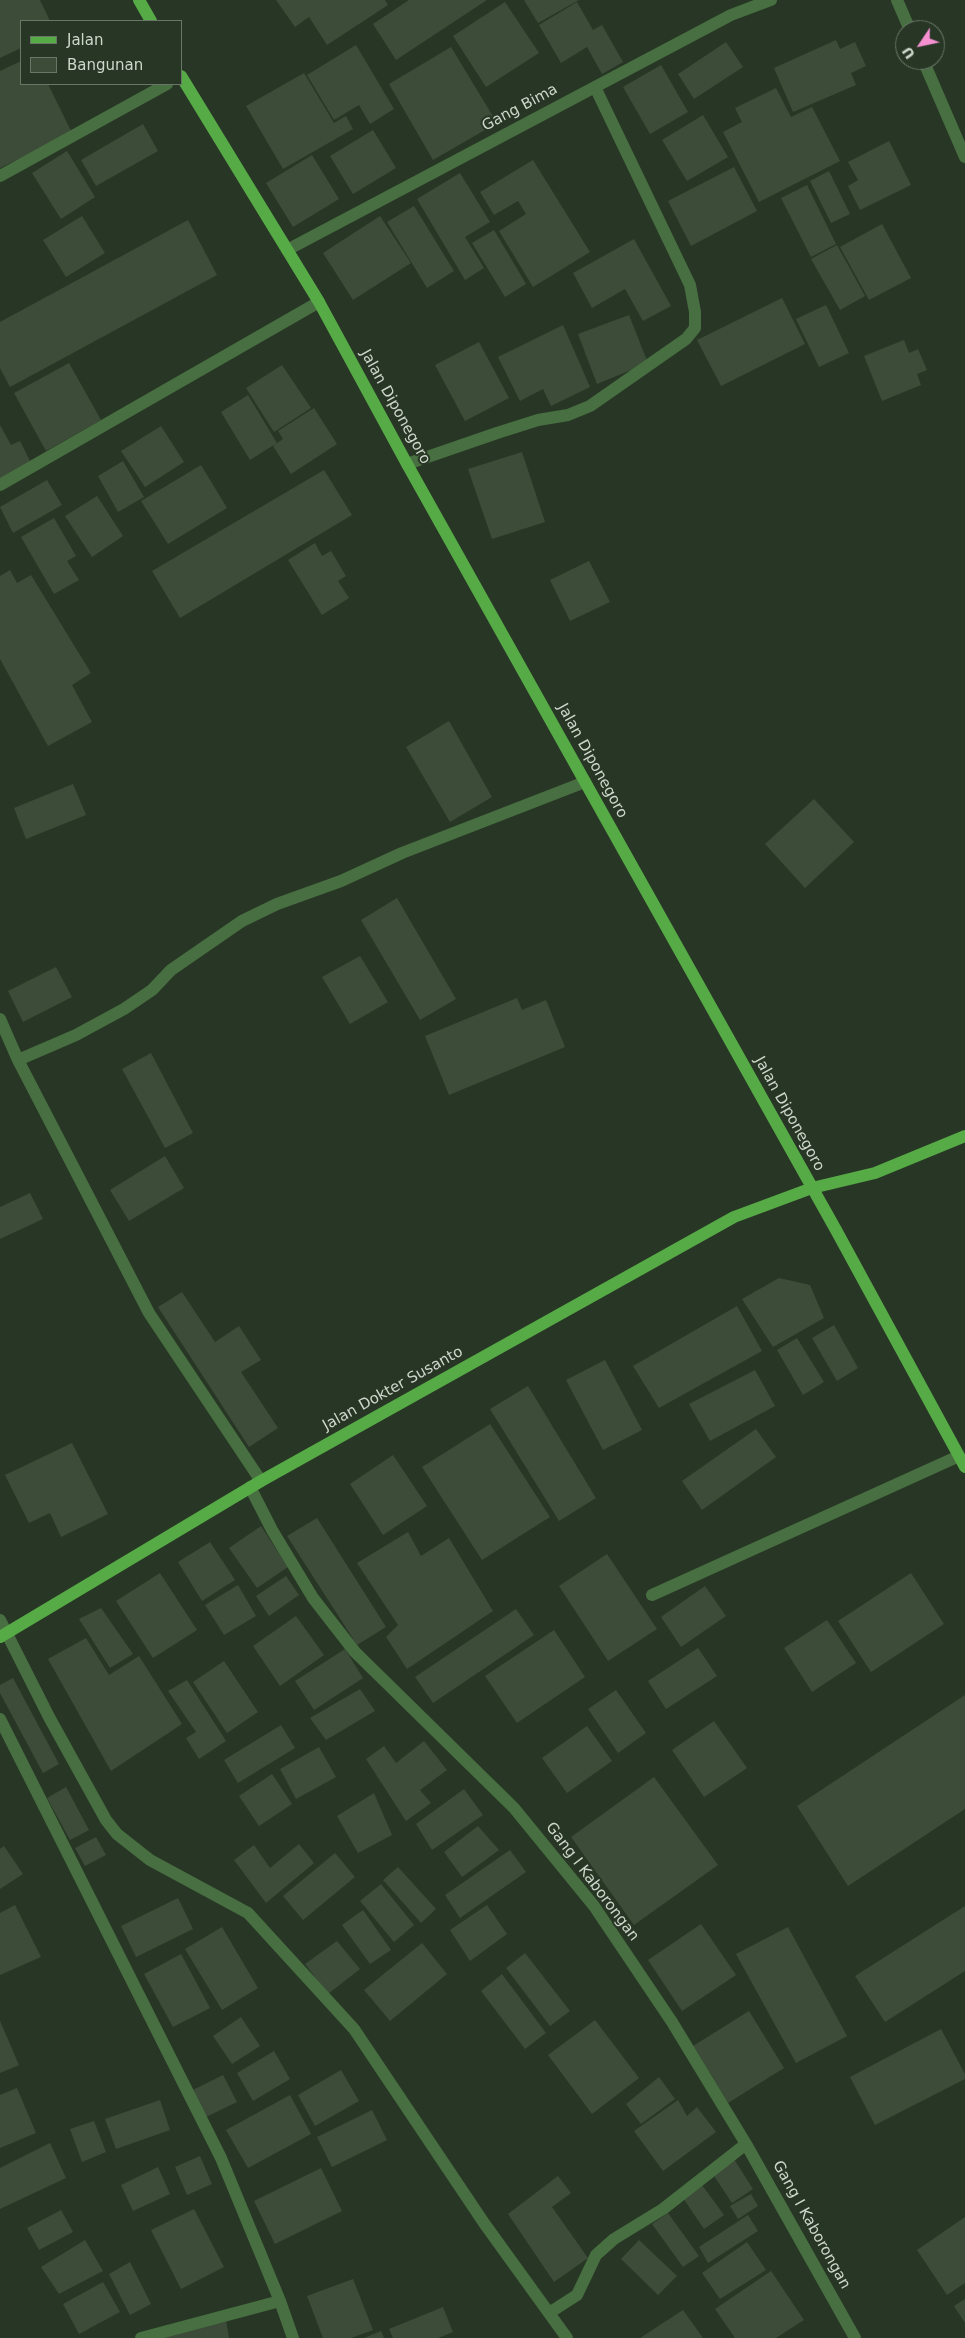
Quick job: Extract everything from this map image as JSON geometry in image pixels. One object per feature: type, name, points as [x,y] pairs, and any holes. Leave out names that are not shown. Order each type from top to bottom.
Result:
[{"type":"main road","points":[[138,0],[150,20]]},
{"type":"main road","name":"Jalan Diponegoro","points":[[182,78],[319,302],[407,464],[812,1188],[962,1462]]},
{"type":"main road","name":"Jalan Dokter Susanto","points":[[3,1635],[261,1481],[734,1217],[812,1188],[875,1173],[965,1136]]},
{"type":"street","name":"Gang Bima","points":[[287,250],[731,15],[771,0]]},
{"type":"street","points":[[897,0],[906,20]]},
{"type":"street","points":[[927,70],[965,157]]},
{"type":"street","points":[[0,176],[165,85]]},
{"type":"street","points":[[407,464],[498,432],[538,420],[568,415],[590,406],[686,339],[695,328],[695,312],[690,285],[595,87]]},
{"type":"street","points":[[0,485],[319,302]]},
{"type":"street","points":[[18,1060],[76,1035],[124,1009],[152,990],[171,970],[242,921],[276,904],[341,881],[402,854],[585,782]]},
{"type":"street","points":[[0,1019],[18,1060],[149,1313],[261,1481]]},
{"type":"street","points":[[652,1595],[962,1462]]},
{"type":"street","name":"Gang I Kaborongan","points":[[250,1488],[272,1530],[313,1598],[356,1652],[514,1808],[594,1906],[672,2022],[746,2144],[855,2338]]},
{"type":"street","points":[[0,1620],[3,1635],[106,1820],[117,1834],[150,1860],[248,1913],[354,2029],[478,2214],[567,2338]]},
{"type":"street","points":[[0,1719],[222,2158],[293,2338]]},
{"type":"street","points":[[549,2313],[577,2295],[596,2255],[614,2239],[663,2209],[746,2144]]},
{"type":"street","points":[[141,2338],[280,2301]]},
{"type":"building","points":[[0,0],[40,0],[50,20],[20,20],[20,48],[0,58]]},
{"type":"building","points":[[276,0],[385,0],[388,5],[327,45],[309,17],[295,27]]},
{"type":"building","points":[[409,0],[487,0],[396,60],[373,24]]},
{"type":"building","points":[[524,0],[579,0],[538,23]]},
{"type":"building","points":[[505,2],[539,53],[486,87],[453,36]]},
{"type":"building","points":[[577,2],[593,30],[602,25],[623,62],[602,74],[587,47],[561,63],[539,25]]},
{"type":"building","points":[[836,40],[840,49],[855,42],[866,66],[851,73],[856,85],[793,112],[774,68]]},
{"type":"building","points":[[726,42],[743,67],[694,99],[678,74]]},
{"type":"building","points":[[356,45],[394,109],[370,124],[359,105],[334,120],[307,75]]},
{"type":"building","points":[[451,47],[497,123],[433,160],[389,84]]},
{"type":"building","points":[[20,61],[20,85],[48,85],[72,133],[0,168],[0,71]]},
{"type":"building","points":[[661,65],[688,112],[650,134],[623,87]]},
{"type":"building","points":[[304,73],[334,123],[346,116],[353,129],[283,169],[246,106]]},
{"type":"building","points":[[776,88],[791,117],[812,107],[840,161],[759,202],[723,132],[742,122],[735,108]]},
{"type":"building","points":[[703,115],[728,157],[687,181],[662,140]]},
{"type":"building","points":[[143,124],[158,151],[96,186],[81,160]]},
{"type":"building","points":[[373,130],[396,168],[353,194],[330,156]]},
{"type":"building","points":[[889,141],[911,185],[860,210],[848,186],[858,180],[848,162]]},
{"type":"building","points":[[67,151],[95,197],[61,219],[32,173]]},
{"type":"building","points":[[312,155],[339,199],[293,227],[266,183]]},
{"type":"building","points":[[533,160],[590,252],[533,287],[499,231],[526,214],[518,201],[494,215],[480,192]]},
{"type":"building","points":[[734,167],[757,211],[691,246],[668,201]]},
{"type":"building","points":[[829,171],[850,214],[831,223],[810,181]]},
{"type":"building","points":[[460,173],[490,222],[465,237],[484,268],[465,280],[417,199]]},
{"type":"building","points":[[807,185],[836,244],[811,257],[781,198]]},
{"type":"building","points":[[414,206],[454,271],[427,288],[387,222]]},
{"type":"building","points":[[82,216],[105,253],[66,277],[43,240]]},
{"type":"building","points":[[380,216],[411,263],[353,300],[323,253]]},
{"type":"building","points":[[188,220],[217,275],[10,387],[0,368],[0,322]]},
{"type":"building","points":[[882,224],[911,278],[869,300],[840,247]]},
{"type":"building","points":[[494,230],[526,284],[505,297],[472,243]]},
{"type":"building","points":[[634,239],[671,306],[643,321],[625,289],[592,308],[573,273]]},
{"type":"building","points":[[837,245],[865,296],[840,310],[811,259]]},
{"type":"building","points":[[782,298],[805,344],[721,386],[697,340]]},
{"type":"building","points":[[826,305],[849,353],[819,367],[796,319]]},
{"type":"building","points":[[629,315],[648,363],[597,384],[578,334]]},
{"type":"building","points":[[563,325],[590,387],[551,406],[543,389],[520,401],[498,357]]},
{"type":"building","points":[[904,340],[909,353],[918,349],[927,370],[917,374],[921,385],[882,401],[864,356]]},
{"type":"building","points":[[479,342],[509,398],[465,421],[435,365]]},
{"type":"building","points":[[69,363],[101,420],[46,451],[14,393]]},
{"type":"building","points":[[282,365],[311,408],[274,432],[246,388]]},
{"type":"building","points":[[248,395],[277,443],[250,460],[221,412]]},
{"type":"building","points":[[314,408],[337,444],[291,474],[273,446],[283,439],[278,431]]},
{"type":"building","points":[[0,425],[11,445],[20,441],[31,463],[0,479]]},
{"type":"building","points":[[161,426],[184,462],[145,487],[121,451]]},
{"type":"building","points":[[522,452],[545,522],[492,539],[468,469]]},
{"type":"building","points":[[123,461],[144,497],[118,512],[98,476]]},
{"type":"building","points":[[201,465],[227,508],[168,544],[141,501]]},
{"type":"building","points":[[324,470],[352,515],[180,618],[152,571]]},
{"type":"building","points":[[47,480],[62,505],[13,533],[0,507]]},
{"type":"building","points":[[97,496],[123,536],[92,557],[65,516]]},
{"type":"building","points":[[54,518],[76,556],[67,561],[79,580],[54,594],[21,537]]},
{"type":"building","points":[[315,543],[322,556],[331,551],[346,576],[338,581],[349,598],[322,615],[288,560]]},
{"type":"building","points":[[589,561],[610,602],[570,621],[550,580]]},
{"type":"building","points":[[10,570],[17,583],[31,575],[91,673],[72,685],[92,722],[48,746],[0,659],[0,576]]},
{"type":"building","points":[[449,721],[492,797],[450,822],[406,747]]},
{"type":"building","points":[[73,784],[86,815],[26,839],[14,808]]},
{"type":"building","points":[[814,799],[854,842],[805,888],[765,844]]},
{"type":"building","points":[[397,898],[456,999],[420,1020],[361,920]]},
{"type":"building","points":[[360,956],[388,1002],[350,1024],[322,977]]},
{"type":"building","points":[[56,967],[72,997],[23,1022],[8,991]]},
{"type":"building","points":[[517,998],[522,1010],[546,1000],[565,1047],[449,1095],[425,1036]]},
{"type":"building","points":[[151,1053],[193,1133],[165,1148],[122,1069]]},
{"type":"building","points":[[165,1156],[184,1188],[129,1221],[110,1190]]},
{"type":"building","points":[[30,1193],[43,1219],[0,1239],[0,1207]]},
{"type":"building","points":[[779,1278],[810,1285],[824,1318],[773,1347],[742,1299]]},
{"type":"building","points":[[182,1292],[215,1342],[239,1326],[261,1360],[241,1372],[278,1428],[249,1447],[158,1307]]},
{"type":"building","points":[[737,1306],[762,1351],[659,1408],[633,1366]]},
{"type":"building","points":[[834,1325],[858,1368],[837,1381],[812,1338]]},
{"type":"building","points":[[797,1338],[824,1382],[803,1395],[777,1350]]},
{"type":"building","points":[[605,1360],[642,1430],[603,1450],[566,1380]]},
{"type":"building","points":[[755,1370],[775,1406],[710,1441],[689,1404]]},
{"type":"building","points":[[528,1386],[596,1498],[559,1521],[490,1409]]},
{"type":"building","points":[[490,1424],[550,1517],[482,1560],[422,1467]]},
{"type":"building","points":[[756,1429],[776,1457],[702,1510],[682,1481]]},
{"type":"building","points":[[72,1443],[108,1514],[61,1537],[50,1513],[29,1523],[5,1475]]},
{"type":"building","points":[[393,1455],[427,1506],[383,1535],[350,1484]]},
{"type":"building","points":[[317,1518],[386,1627],[357,1645],[287,1536]]},
{"type":"building","points":[[261,1526],[288,1567],[257,1588],[229,1548]]},
{"type":"building","points":[[408,1532],[421,1556],[449,1538],[493,1611],[407,1669],[386,1637],[398,1625],[357,1563]]},
{"type":"building","points":[[210,1542],[235,1580],[202,1601],[178,1562]]},
{"type":"building","points":[[607,1554],[657,1629],[608,1661],[559,1586]]},
{"type":"building","points":[[160,1573],[197,1630],[153,1658],[116,1601]]},
{"type":"building","points":[[911,1573],[944,1624],[871,1672],[838,1621]]},
{"type":"building","points":[[286,1576],[299,1595],[269,1616],[256,1596]]},
{"type":"building","points":[[238,1585],[256,1616],[224,1635],[205,1605]]},
{"type":"building","points":[[705,1586],[726,1616],[681,1647],[661,1617]]},
{"type":"building","points":[[101,1608],[133,1654],[110,1668],[79,1619]]},
{"type":"building","points":[[516,1609],[534,1635],[433,1703],[415,1677]]},
{"type":"building","points":[[296,1616],[324,1655],[280,1686],[253,1646]]},
{"type":"building","points":[[827,1620],[856,1663],[812,1692],[784,1648]]},
{"type":"building","points":[[554,1630],[585,1677],[517,1723],[485,1676]]},
{"type":"building","points":[[86,1638],[109,1675],[139,1656],[182,1724],[111,1771],[48,1659]]},
{"type":"building","points":[[698,1648],[717,1676],[666,1709],[648,1681]]},
{"type":"building","points":[[345,1649],[363,1678],[314,1710],[295,1681]]},
{"type":"building","points":[[224,1661],[258,1712],[227,1733],[193,1682]]},
{"type":"building","points":[[13,1678],[59,1764],[43,1773],[0,1693],[0,1685]]},
{"type":"building","points":[[187,1680],[226,1741],[199,1759],[186,1738],[196,1732],[168,1691]]},
{"type":"building","points":[[360,1689],[375,1711],[326,1740],[310,1718]]},
{"type":"building","points":[[616,1690],[646,1733],[618,1753],[588,1709]]},
{"type":"building","points":[[965,1695],[965,1809],[848,1886],[797,1806]]},
{"type":"building","points":[[714,1721],[747,1768],[704,1797],[672,1750]]},
{"type":"building","points":[[281,1725],[295,1748],[238,1783],[224,1760]]},
{"type":"building","points":[[587,1726],[612,1761],[567,1793],[542,1758]]},
{"type":"building","points":[[424,1741],[447,1770],[420,1790],[431,1803],[406,1821],[366,1759],[384,1746],[396,1763]]},
{"type":"building","points":[[319,1747],[336,1777],[296,1799],[280,1769]]},
{"type":"building","points":[[272,1774],[292,1804],[259,1826],[239,1796]]},
{"type":"building","points":[[654,1777],[718,1865],[634,1925],[571,1837]]},
{"type":"building","points":[[66,1787],[89,1830],[70,1840],[47,1798]]},
{"type":"building","points":[[464,1789],[483,1815],[432,1850],[416,1824]]},
{"type":"building","points":[[374,1793],[392,1835],[358,1853],[337,1816]]},
{"type":"building","points":[[478,1826],[499,1850],[462,1877],[444,1852]]},
{"type":"building","points":[[96,1837],[106,1855],[85,1866],[75,1848]]},
{"type":"building","points":[[299,1844],[314,1863],[266,1903],[234,1860],[254,1845],[270,1868]]},
{"type":"building","points":[[4,1846],[23,1874],[0,1889],[0,1849]]},
{"type":"building","points":[[510,1850],[526,1872],[460,1918],[445,1895]]},
{"type":"building","points":[[335,1853],[355,1877],[303,1920],[283,1896]]},
{"type":"building","points":[[398,1867],[436,1909],[421,1923],[383,1880]]},
{"type":"building","points":[[381,1884],[414,1925],[394,1942],[360,1901]]},
{"type":"building","points":[[178,1898],[193,1929],[136,1957],[121,1926]]},
{"type":"building","points":[[15,1905],[41,1957],[0,1975],[0,1913]]},
{"type":"building","points":[[487,1905],[507,1934],[470,1961],[450,1930]]},
{"type":"building","points":[[965,1906],[965,1971],[885,2022],[855,1976]]},
{"type":"building","points":[[363,1910],[391,1950],[370,1964],[342,1925]]},
{"type":"building","points":[[701,1924],[736,1975],[682,2011],[648,1960]]},
{"type":"building","points":[[222,1927],[258,1988],[222,2010],[185,1949]]},
{"type":"building","points":[[788,1927],[847,2036],[796,2063],[736,1954]]},
{"type":"building","points":[[337,1941],[360,1969],[328,1994],[305,1964]]},
{"type":"building","points":[[422,1943],[447,1974],[390,2021],[364,1990]]},
{"type":"building","points":[[525,1953],[570,2011],[550,2026],[506,1968]]},
{"type":"building","points":[[181,1954],[210,2008],[173,2027],[144,1974]]},
{"type":"building","points":[[502,1974],[546,2033],[525,2049],[481,1991]]},
{"type":"building","points":[[749,2011],[784,2068],[728,2103],[693,2046]]},
{"type":"building","points":[[241,2017],[260,2046],[232,2064],[213,2036]]},
{"type":"building","points":[[595,2020],[639,2078],[592,2114],[548,2055]]},
{"type":"building","points":[[0,2021],[19,2065],[0,2073]]},
{"type":"building","points":[[941,2029],[965,2074],[965,2079],[875,2125],[850,2077]]},
{"type":"building","points":[[274,2051],[290,2079],[253,2101],[237,2073]]},
{"type":"building","points":[[341,2070],[359,2101],[315,2126],[298,2095]]},
{"type":"building","points":[[223,2075],[237,2102],[206,2117],[193,2090]]},
{"type":"building","points":[[659,2077],[675,2099],[641,2124],[626,2104]]},
{"type":"building","points":[[17,2088],[36,2133],[0,2148],[0,2095]]},
{"type":"building","points":[[290,2095],[311,2134],[248,2168],[226,2130]]},
{"type":"building","points":[[160,2100],[170,2130],[116,2149],[105,2119]]},
{"type":"building","points":[[678,2100],[687,2116],[697,2107],[716,2132],[663,2171],[634,2131]]},
{"type":"building","points":[[372,2110],[387,2140],[332,2167],[317,2137]]},
{"type":"building","points":[[94,2121],[106,2152],[82,2162],[70,2129]]},
{"type":"building","points":[[50,2143],[66,2178],[0,2209],[0,2168]]},
{"type":"building","points":[[200,2156],[212,2184],[187,2195],[175,2167]]},
{"type":"building","points":[[734,2159],[753,2189],[732,2203],[712,2173]]},
{"type":"building","points":[[158,2167],[170,2194],[133,2211],[121,2185]]},
{"type":"building","points":[[321,2168],[342,2211],[275,2244],[254,2201]]},
{"type":"building","points":[[558,2176],[571,2193],[552,2207],[588,2258],[554,2282],[508,2214]]},
{"type":"building","points":[[702,2185],[724,2215],[704,2229],[683,2198]]},
{"type":"building","points":[[751,2194],[758,2206],[738,2219],[730,2206]]},
{"type":"building","points":[[194,2209],[224,2267],[181,2289],[151,2230]]},
{"type":"building","points":[[61,2210],[73,2232],[39,2250],[27,2228]]},
{"type":"building","points":[[668,2213],[699,2256],[683,2267],[652,2224]]},
{"type":"building","points":[[748,2215],[758,2231],[708,2263],[699,2247]]},
{"type":"building","points":[[965,2217],[965,2283],[947,2295],[917,2250]]},
{"type":"building","points":[[85,2240],[103,2271],[59,2294],[41,2267]]},
{"type":"building","points":[[639,2240],[677,2276],[658,2295],[621,2259]]},
{"type":"building","points":[[747,2242],[766,2270],[720,2299],[702,2273]]},
{"type":"building","points":[[130,2262],[151,2304],[130,2315],[109,2274]]},
{"type":"building","points":[[771,2271],[804,2320],[776,2338],[735,2338],[715,2309]]},
{"type":"building","points":[[353,2279],[373,2330],[351,2338],[323,2338],[307,2296]]},
{"type":"building","points":[[103,2282],[120,2312],[79,2334],[63,2304]]},
{"type":"building","points":[[965,2299],[965,2323],[954,2306]]},
{"type":"building","points":[[443,2307],[453,2332],[438,2338],[393,2338],[389,2329]]},
{"type":"building","points":[[683,2310],[703,2338],[640,2338]]},
{"type":"building","points":[[226,2320],[229,2338],[160,2338]]},
{"type":"building","points":[[381,2331],[384,2338],[364,2338]]}]
